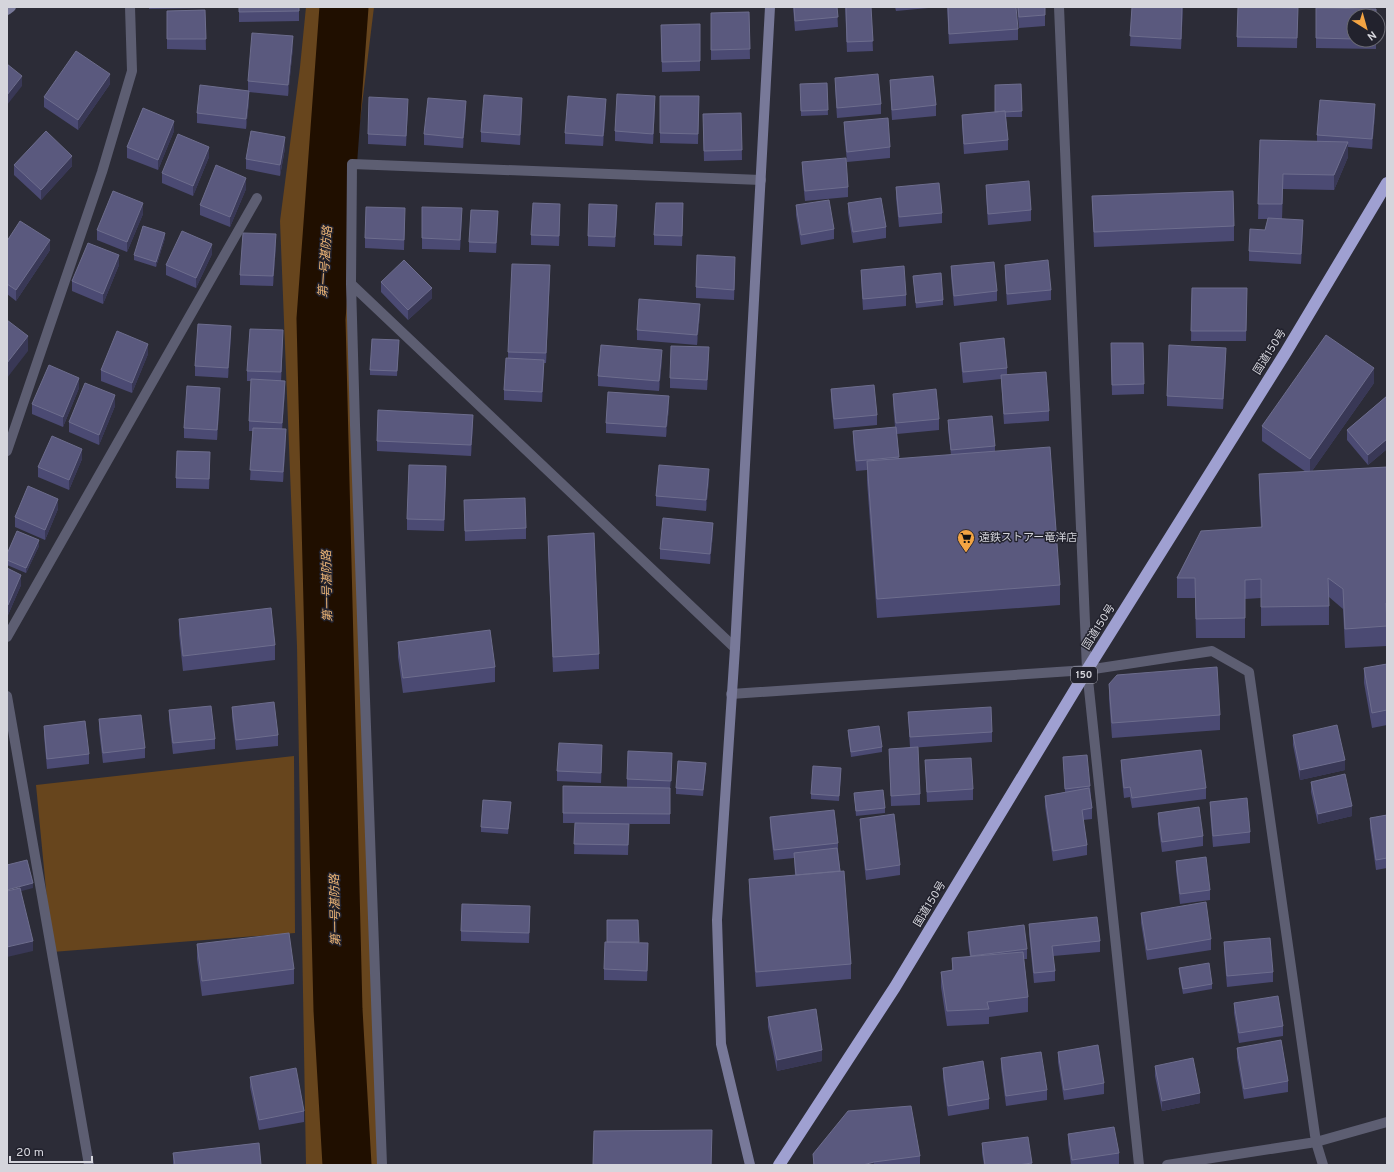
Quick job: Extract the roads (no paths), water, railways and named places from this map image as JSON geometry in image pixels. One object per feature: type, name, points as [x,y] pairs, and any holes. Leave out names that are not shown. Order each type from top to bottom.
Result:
[{"type":"highway","name":"国道150号","points":[[779,1165],[894,987],[1087,670],[1286,352],[1386,188]]},
{"type":"street","points":[[7,10],[11,7]]},
{"type":"street","points":[[7,451],[102,172],[132,70],[130,7]]},
{"type":"street","points":[[750,1165],[721,1044],[717,920],[734,648],[770,7]]},
{"type":"street","points":[[1059,7],[1087,670],[1139,1165]]},
{"type":"street","points":[[382,1165],[363,676],[351,284],[352,164],[761,180]]},
{"type":"street","points":[[7,637],[257,198]]},
{"type":"street","points":[[351,284],[734,648]]},
{"type":"street","points":[[731,694],[1087,670],[1212,651],[1249,672],[1316,1142],[1323,1165]]},
{"type":"street","points":[[7,696],[89,1165]]},
{"type":"street","points":[[1167,1165],[1316,1142],[1387,1122]]},
{"type":"waterway","name":"第一号湛防路","points":[[344,7],[321,319],[338,1010],[347,1165]]},
{"type":"place","name":"遠鉄ストアー竜洋店","points":[[966,553]]}]
